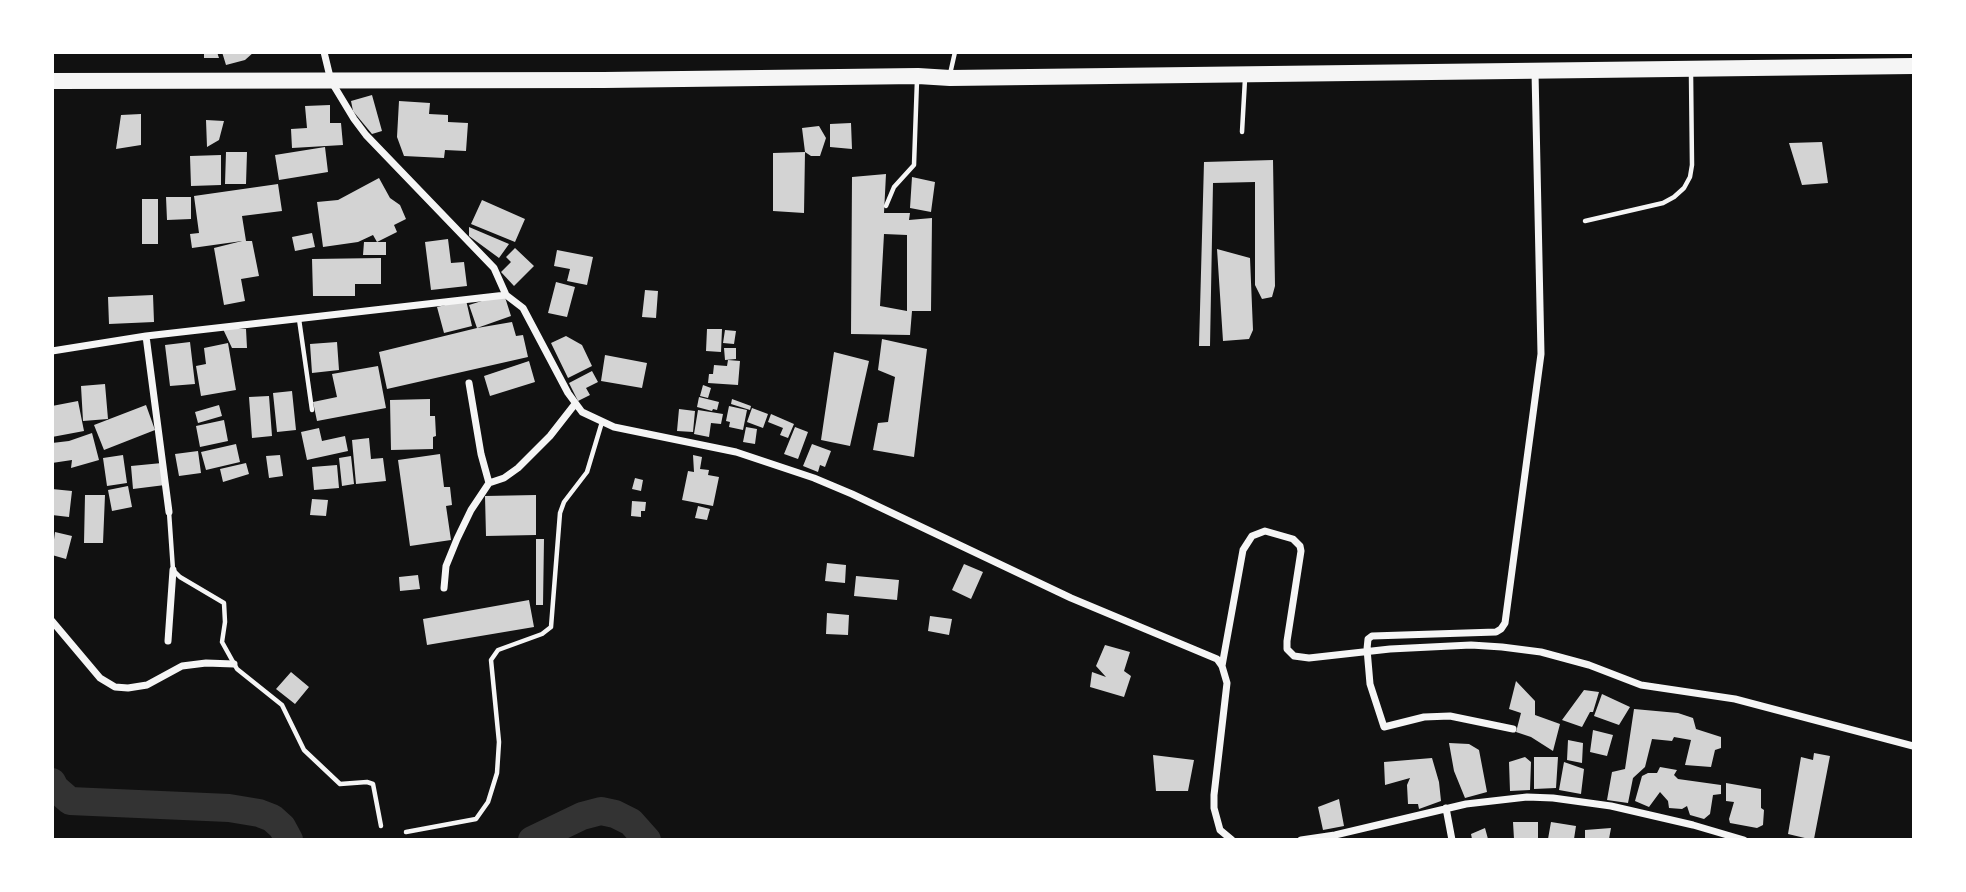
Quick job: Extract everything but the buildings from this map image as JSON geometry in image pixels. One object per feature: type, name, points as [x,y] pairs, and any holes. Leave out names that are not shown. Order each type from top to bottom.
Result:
[{"type":"highway","points":[[52,81],[918,76],[950,78],[1913,66]]},
{"type":"street","points":[[324,52],[331,81],[345,106],[366,135],[494,268],[506,295],[523,308],[575,404],[582,412],[602,422],[638,433],[736,452],[814,478],[1071,598],[1210,656],[1223,666]]},
{"type":"street","points":[[1513,729],[1450,716],[1424,717],[1384,727],[1370,684],[1367,647],[1375,636],[1496,632],[1505,623],[1541,354],[1535,72]]},
{"type":"street","points":[[52,351],[146,336],[506,295]]},
{"type":"street","points":[[146,336],[169,512]]},
{"type":"street","points":[[469,383],[481,454],[489,482]]},
{"type":"street","points":[[444,588],[446,566],[457,540],[471,510],[489,482],[503,478],[518,468],[550,436],[575,404]]},
{"type":"street","points":[[1232,839],[1220,830],[1214,795],[1227,683],[1223,666],[1243,551],[1252,536],[1265,531],[1293,539],[1300,546],[1287,641],[1290,653],[1308,658],[1367,647],[1390,649],[1471,645],[1541,652],[1589,665],[1641,685],[1735,699],[1913,746]]},
{"type":"street","points":[[168,641],[173,570]]},
{"type":"street","points":[[52,621],[100,678],[115,687],[147,685],[182,666],[234,664]]},
{"type":"street","points":[[1301,839],[1335,835],[1446,808],[1527,797],[1611,806],[1744,839]]},
{"type":"street","points":[[1446,808],[1452,839]]},
{"type":"lane","points":[[950,78],[955,52]]},
{"type":"lane","points":[[1585,221],[1663,203],[1684,188],[1692,165],[1691,69]]},
{"type":"lane","points":[[1242,132],[1245,75]]},
{"type":"lane","points":[[886,206],[894,187],[914,165],[918,76]]},
{"type":"lane","points":[[299,319],[312,410]]},
{"type":"lane","points":[[406,832],[476,819],[488,802],[497,773],[499,742],[491,660],[498,650],[542,634],[551,627],[561,508],[587,472],[602,422]]},
{"type":"lane","points":[[169,512],[173,570],[224,603],[222,642],[234,664],[282,705],[304,750],[341,784],[373,784],[381,826]]},
{"type":"waterway","points":[[52,782],[70,801],[229,808],[259,813],[272,818],[282,827],[289,840]]},
{"type":"waterway","points":[[532,840],[582,816],[601,811],[631,822],[647,840]]}]
